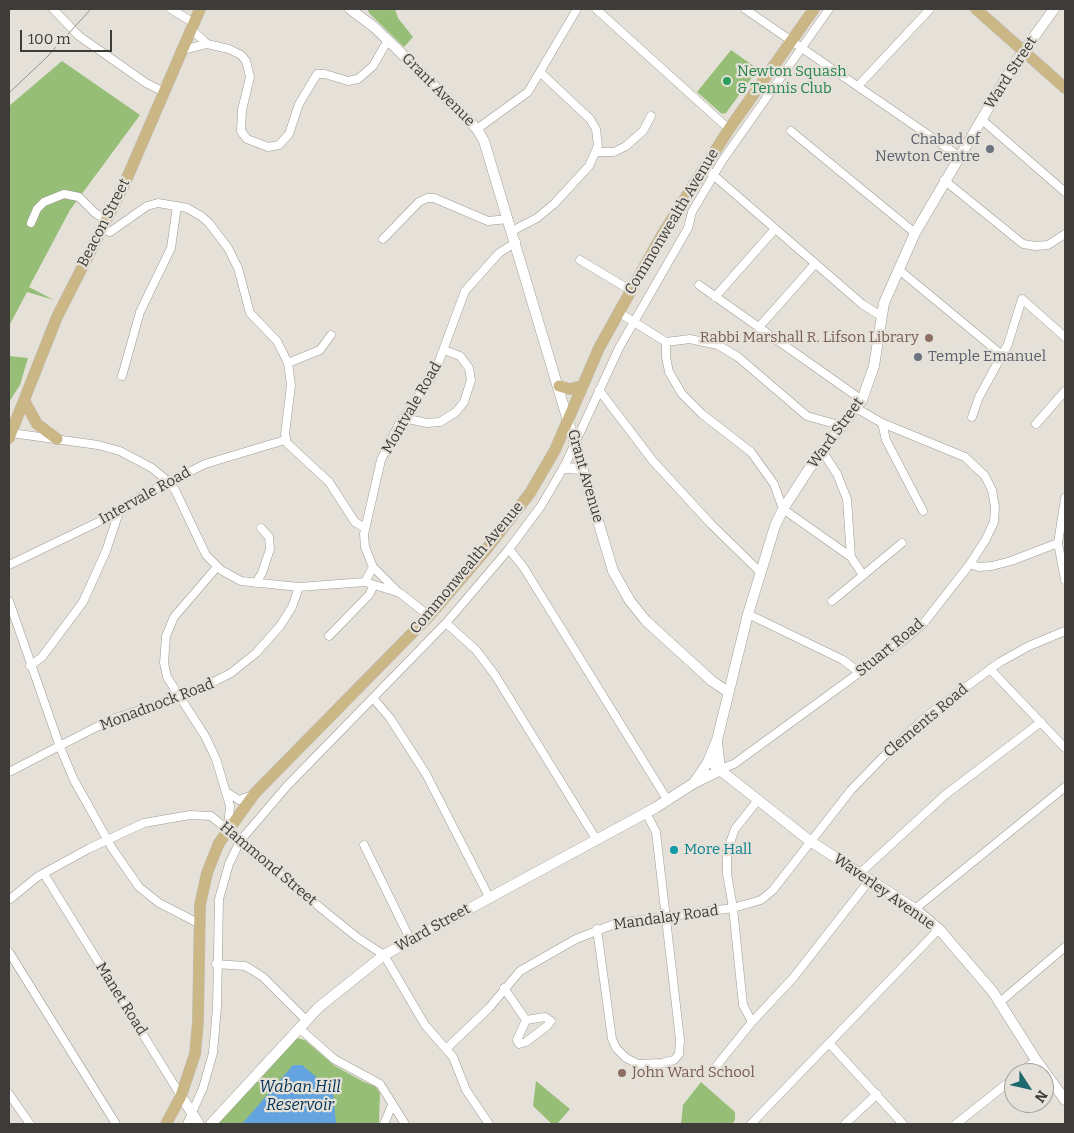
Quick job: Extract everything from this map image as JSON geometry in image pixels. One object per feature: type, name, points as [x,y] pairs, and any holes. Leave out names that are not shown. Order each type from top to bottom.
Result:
[{"type":"main road","name":"Beacon Street","points":[[10,435],[25,402],[54,323],[104,225],[200,9]]},
{"type":"main road","name":"Commonwealth Avenue","points":[[166,1124],[181,1096],[196,1045],[198,923],[207,873],[214,853],[228,829],[262,785],[428,616],[485,551],[530,493],[548,462],[582,386],[630,290],[704,167],[814,9]]},
{"type":"main road","points":[[976,9],[1065,88]]},
{"type":"main road","points":[[559,386],[571,389],[582,386]]},
{"type":"main road","points":[[25,402],[38,425],[57,439]]},
{"type":"street","points":[[53,9],[68,27],[84,40],[151,86],[164,92]]},
{"type":"street","points":[[171,9],[193,26],[207,44]]},
{"type":"street","points":[[477,129],[528,92],[541,73],[577,9]]},
{"type":"street","points":[[596,9],[729,129]]},
{"type":"street","points":[[745,9],[758,12],[792,40],[959,156]]},
{"type":"street","name":"Commonwealth Avenue","points":[[190,1120],[203,1088],[213,1053],[217,1006],[218,910],[229,864],[240,841],[287,786],[446,623],[509,549],[541,506],[564,468],[599,390],[634,321],[688,228],[692,212],[714,174],[829,9]]},
{"type":"street","points":[[858,86],[930,9]]},
{"type":"street","name":"Ward Street","points":[[694,783],[708,762],[717,740],[766,548],[783,509],[822,451],[859,404],[874,366],[881,316],[898,269],[915,233],[981,119],[1024,51],[1054,9]]},
{"type":"street","name":"Grant Avenue","points":[[355,10],[388,40],[477,129],[484,141],[493,164],[613,571],[630,601],[657,631],[712,681],[728,692]]},
{"type":"street","points":[[182,50],[207,44],[229,49],[241,55],[246,61],[250,77],[242,110],[241,131],[247,139],[268,147],[279,145],[289,134],[299,104],[312,77],[320,73],[348,81],[358,79],[373,66],[388,40]]},
{"type":"street","points":[[512,231],[537,218],[554,204],[589,166],[597,152],[598,135],[594,124],[541,73]]},
{"type":"street","points":[[597,152],[614,152],[626,146],[643,131],[651,116]]},
{"type":"street","points":[[981,119],[1065,192]]},
{"type":"street","points":[[791,131],[915,233]]},
{"type":"street","points":[[704,167],[868,309],[881,316]]},
{"type":"street","points":[[944,180],[1023,244],[1048,245],[1065,234]]},
{"type":"street","points":[[31,223],[40,206],[52,197],[64,194],[79,197],[110,232],[150,204],[177,206],[201,216],[216,232],[238,268],[250,313],[277,341],[288,363],[291,385],[285,440],[329,482],[355,522],[365,528]]},
{"type":"street","points":[[383,239],[416,204],[427,198],[434,198],[488,221],[508,219]]},
{"type":"street","points":[[680,205],[692,212]]},
{"type":"street","points":[[122,376],[140,312],[171,248],[177,206]]},
{"type":"street","points":[[715,297],[775,229]]},
{"type":"street","name":"Montvale Road","points":[[428,616],[400,593],[374,567],[364,544],[365,528],[381,460],[403,418],[435,372],[465,291],[499,253],[516,242]]},
{"type":"street","points":[[580,260],[630,290]]},
{"type":"street","points":[[759,326],[815,264]]},
{"type":"street","points":[[898,269],[1002,355]]},
{"type":"street","name":"Stuart Road","points":[[699,285],[759,326],[882,423],[965,457],[985,476],[992,490],[995,507],[994,522],[986,539],[970,564],[923,624],[734,764],[720,769]]},
{"type":"street","points":[[972,417],[979,397],[1002,355],[1022,300],[1065,337]]},
{"type":"street","points":[[618,312],[666,342],[690,339],[718,345],[731,352],[807,416],[842,426]]},
{"type":"street","points":[[288,363],[320,350],[331,335]]},
{"type":"street","points":[[666,342],[669,372],[682,394],[702,414],[752,452],[774,484],[783,509],[850,558],[863,575]]},
{"type":"street","points":[[403,418],[427,423],[439,422],[456,412],[464,402],[471,380],[469,368],[460,356],[444,350]]},
{"type":"street","points":[[599,390],[653,461],[711,524],[760,571]]},
{"type":"street","points":[[1036,424],[1065,390]]},
{"type":"street","points":[[882,423],[882,430],[890,448],[923,511]]},
{"type":"street","points":[[10,435],[98,445],[120,452],[152,468],[169,482],[180,498],[202,549],[217,567],[241,581],[299,587],[365,582],[400,593]]},
{"type":"street","name":"Intervale Road","points":[[9,565],[119,512],[169,482],[215,460],[285,440]]},
{"type":"street","points":[[822,451],[837,474],[847,499],[850,558]]},
{"type":"street","points":[[564,468],[582,469]]},
{"type":"street","points":[[1065,498],[1058,543],[1065,580]]},
{"type":"street","points":[[30,666],[42,657],[83,602],[106,551],[119,512]]},
{"type":"street","points":[[256,583],[262,573],[270,549],[269,537],[261,528]]},
{"type":"street","points":[[832,601],[902,543]]},
{"type":"street","points":[[970,564],[979,567],[1001,564],[1058,543]]},
{"type":"street","points":[[509,549],[524,568],[668,800]]},
{"type":"street","points":[[217,567],[180,608],[166,636],[164,646],[165,670],[178,698],[205,736],[216,759],[226,788],[230,812],[228,829]]},
{"type":"street","points":[[365,582],[374,567]]},
{"type":"street","points":[[329,636],[369,595],[374,585]]},
{"type":"street","name":"Monadnock Road","points":[[9,772],[112,719],[178,698],[220,680],[256,652],[289,613],[299,587]]},
{"type":"street","points":[[9,601],[30,666],[74,780],[124,869],[139,887],[159,904],[198,923]]},
{"type":"street","points":[[748,614],[843,660],[860,672]]},
{"type":"street","points":[[446,623],[476,650],[495,676],[596,839]]},
{"type":"street","name":"Clements Road","points":[[810,841],[851,790],[928,715],[990,669],[1029,646],[1065,631]]},
{"type":"street","points":[[990,669],[1065,748]]},
{"type":"street","points":[[372,698],[390,718],[426,774],[489,897]]},
{"type":"street","points":[[860,874],[945,795],[1041,722]]},
{"type":"street","name":"Ward Street","points":[[211,1124],[332,995],[384,955],[410,939],[646,813],[720,769],[717,740]]},
{"type":"street","name":"Waverley Avenue","points":[[708,762],[720,769],[810,841],[914,909],[939,929],[983,978],[1036,1060],[1065,1100]]},
{"type":"street","points":[[226,788],[233,798],[242,800],[262,785]]},
{"type":"street","points":[[914,909],[1065,787]]},
{"type":"street","points":[[752,1022],[743,1005],[733,908],[727,874],[728,846],[735,829],[758,800]]},
{"type":"street","points":[[597,929],[612,1039],[616,1048],[626,1058],[638,1064],[672,1061],[679,1054],[680,1040],[656,832],[646,813]]},
{"type":"street","name":"Hammond Street","points":[[9,900],[18,890],[44,874],[107,840],[144,823],[190,815],[211,816],[328,914],[358,938],[384,955]]},
{"type":"street","name":"Mandalay Road","points":[[447,1048],[489,1008],[504,988],[525,968],[597,929],[617,923],[733,908],[761,900],[773,890],[810,841]]},
{"type":"street","points":[[364,845],[410,939]]},
{"type":"street","name":"Manet Road","points":[[44,874],[181,1096],[190,1120],[199,1124]]},
{"type":"street","points":[[714,1069],[752,1022],[793,978],[869,881]]},
{"type":"street","points":[[751,1124],[939,929]]},
{"type":"street","points":[[1000,1002],[1065,947]]},
{"type":"street","points":[[9,952],[116,1124]]},
{"type":"street","points":[[384,955],[425,1025],[447,1048],[469,1095],[489,1124]]},
{"type":"street","points":[[216,964],[245,966],[263,977],[334,1059],[380,1084],[405,1124]]},
{"type":"street","points":[[504,988],[526,1020]]},
{"type":"street","points":[[545,1017],[551,1022],[526,1042],[519,1044],[517,1040],[526,1020],[545,1017]]},
{"type":"street","points":[[829,1043],[903,1124]]},
{"type":"street","points":[[1032,1063],[1036,1060]]},
{"type":"street","points":[[956,1124],[1004,1086]]},
{"type":"street","points":[[9,1094],[30,1124]]},
{"type":"street","points":[[845,1124],[877,1094]]},
{"type":"street","points":[[384,1124],[392,1105]]},
{"type":"green space","points":[[368,9],[395,9],[398,18],[413,37],[404,47],[369,13]]},
{"type":"green space","name":"Newton Squash & Tennis Club","points":[[731,50],[758,69],[726,113],[722,114],[697,92]]},
{"type":"green space","points":[[62,61],[140,115],[70,210],[29,287],[54,300],[27,292],[9,326],[9,106]]},
{"type":"green space","points":[[9,356],[28,358],[20,385],[9,402]]},
{"type":"green space","points":[[297,1038],[305,1040],[335,1066],[375,1086],[380,1093],[379,1124],[216,1124]]},
{"type":"green space","points":[[536,1081],[570,1109],[557,1124],[552,1124],[533,1106]]},
{"type":"green space","points":[[701,1082],[735,1112],[735,1120],[732,1124],[681,1124],[683,1105]]},
{"type":"water","name":"Waban Hill Reservoir","points":[[293,1065],[302,1065],[333,1091],[336,1124],[242,1124]]},
{"type":"tram line","points":[[9,93],[47,57],[91,9]]},
{"type":"place","name":"Newton Squash & Tennis Club","points":[[727,81]]},
{"type":"place","name":"Chabad of Newton Centre","points":[[990,149]]},
{"type":"place","name":"Rabbi Marshall R. Lifson Library","points":[[929,338]]},
{"type":"place","name":"Temple Emanuel","points":[[918,357]]},
{"type":"place","name":"More Hall","points":[[674,850]]},
{"type":"place","name":"John Ward School","points":[[622,1073]]}]
